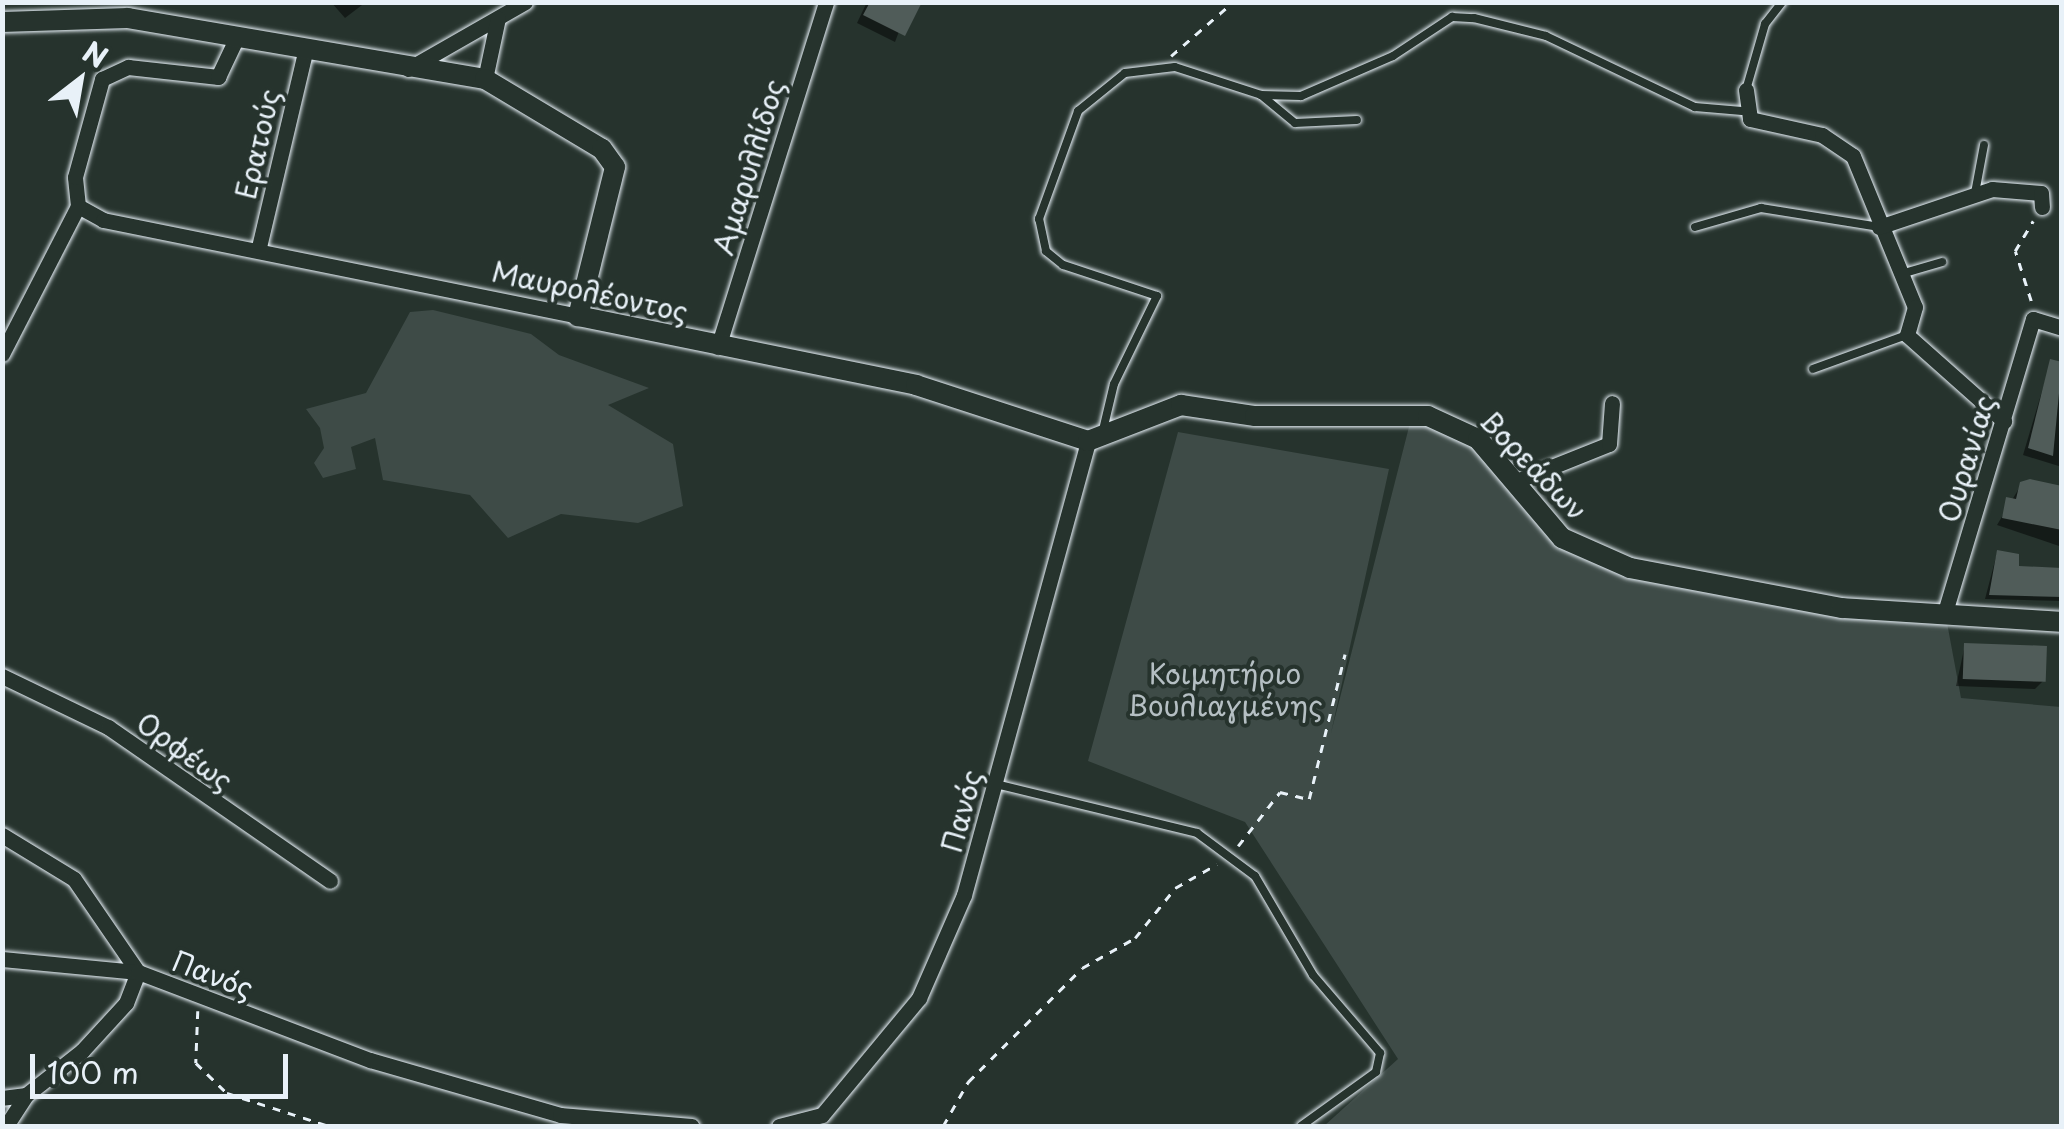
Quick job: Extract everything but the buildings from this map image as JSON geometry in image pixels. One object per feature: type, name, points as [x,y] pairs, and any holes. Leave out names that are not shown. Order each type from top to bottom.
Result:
[{"type":"street","points":[[404,71],[525,2]]},
{"type":"street","name":"Αμαρυλλίδος","points":[[718,347],[826,2]]},
{"type":"street","points":[[2,22],[129,10],[304,52],[404,71],[486,79],[602,149],[615,167],[578,316]]},
{"type":"street","points":[[486,79],[498,18]]},
{"type":"street","points":[[2,354],[78,206],[75,177],[102,79],[128,67],[218,77],[237,36]]},
{"type":"street","name":"Ερατούς","points":[[259,248],[304,52]]},
{"type":"street","points":[[1746,90],[1742,111],[1846,148],[1865,175],[1879,227],[1915,307],[1907,335],[2004,422]]},
{"type":"street","points":[[1879,227],[1975,193],[2033,190],[2042,207]]},
{"type":"street","name":"Μαυρολέοντος","points":[[78,206],[103,220],[259,248],[718,347],[916,385],[1096,435]]},
{"type":"street","points":[[2033,320],[2062,328]]},
{"type":"street","name":"Ουρανίας","points":[[1945,612],[2033,320]]},
{"type":"street","points":[[1514,482],[1609,444],[1612,403]]},
{"type":"street","name":"Βορεάδων","points":[[1096,435],[1181,405],[1255,416],[1415,414],[1471,434],[1562,538],[1630,568],[1728,594],[2062,622]]},
{"type":"street","name":"Πανός","points":[[778,1126],[822,1115],[919,998],[964,895],[1096,435]]},
{"type":"street","name":"Ορφέως","points":[[2,676],[108,727],[330,881]]},
{"type":"street","points":[[2,835],[74,879],[138,972],[126,1003],[26,1095],[6,1126]]},
{"type":"street","name":"Πανός","points":[[2,959],[138,972],[370,1060],[560,1115],[692,1126]]},
{"type":"street","points":[[2,1098],[26,1095]]},
{"type":"lane","points":[[1746,90],[1765,24],[1782,2]]},
{"type":"lane","points":[[1261,95],[1336,85],[1452,17],[1546,36],[1695,107],[1742,111]]},
{"type":"lane","points":[[1096,435],[1114,384],[1157,296],[1063,264],[1046,250],[1039,219],[1078,112],[1125,73],[1166,66],[1261,95],[1295,123],[1358,120]]},
{"type":"lane","points":[[1975,193],[1984,145]]},
{"type":"lane","points":[[1695,227],[1754,208],[1879,227]]},
{"type":"lane","points":[[1901,274],[1942,262]]},
{"type":"lane","points":[[1813,369],[1907,335]]},
{"type":"lane","points":[[994,784],[1197,834],[1232,853],[1313,975],[1380,1052],[1376,1072],[1301,1126]]},
{"type":"path","points":[[1166,66],[1196,26],[1233,2]]},
{"type":"path","points":[[2033,320],[2015,251],[2042,207]]},
{"type":"path","points":[[943,1126],[968,1082],[1082,968],[1135,938],[1176,888],[1232,853],[1280,792],[1309,800],[1345,654]]},
{"type":"path","points":[[199,996],[196,1063],[227,1093],[329,1126]]},
{"type":"green space","points":[[433,310],[531,334],[559,355],[649,388],[608,405],[673,444],[683,506],[638,523],[561,514],[508,538],[470,495],[383,480],[375,438],[351,447],[356,469],[323,478],[314,463],[324,448],[320,428],[306,409],[366,393],[410,312]]},
{"type":"green space","name":"Κοιμητήριο Βουλιαγμένης","points":[[1411,419],[1468,439],[1610,569],[1945,612],[1961,698],[2061,707],[2061,1126],[1324,1126],[1398,1059],[1245,822],[1088,761],[1178,432],[1389,469],[1331,733]]}]
